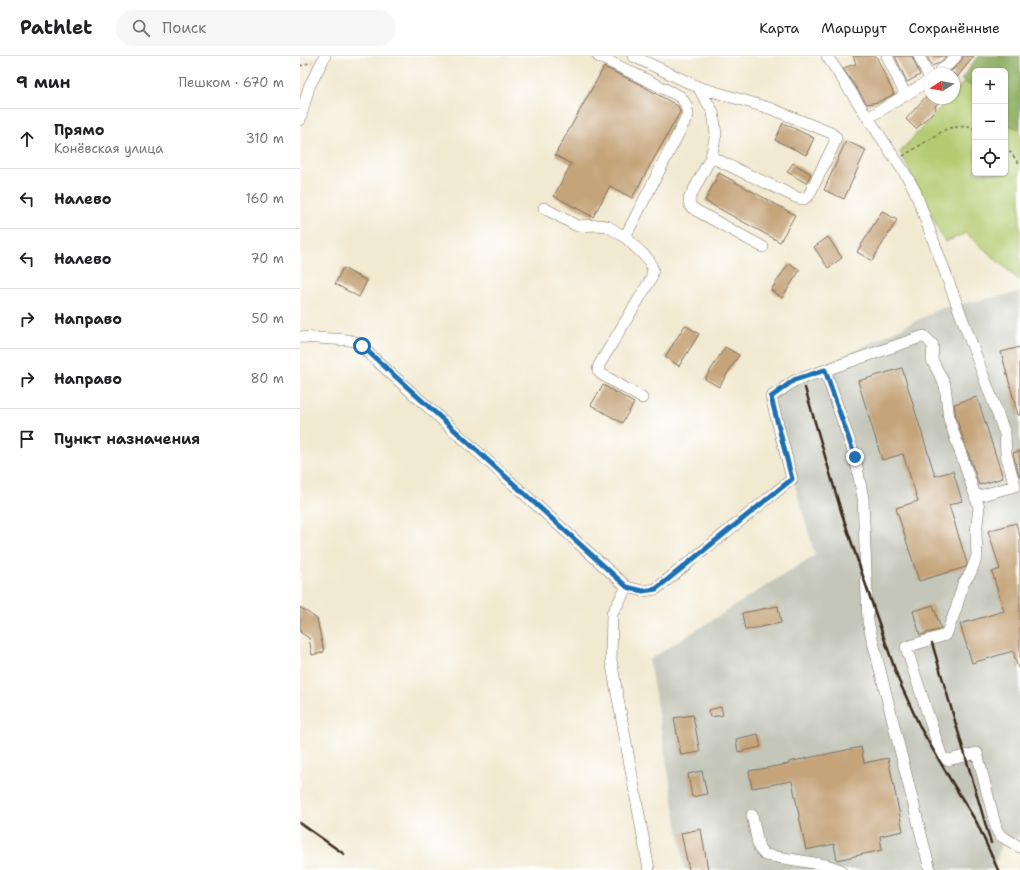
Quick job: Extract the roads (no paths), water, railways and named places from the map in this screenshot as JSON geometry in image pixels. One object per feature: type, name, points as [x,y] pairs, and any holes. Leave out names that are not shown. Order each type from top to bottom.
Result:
[{"type":"street","points":[[300,120],[309,87],[325,56]]},
{"type":"street","points":[[598,56],[681,96],[686,105],[688,115],[625,237]]},
{"type":"street","points":[[633,56],[698,87],[772,109],[831,133],[836,138],[809,195],[804,199],[798,198],[711,157]]},
{"type":"street","points":[[827,56],[908,178],[915,191],[1005,434],[1006,454],[1016,486],[976,497]]},
{"type":"street","points":[[887,56],[905,94]]},
{"type":"street","points":[[919,56],[925,68]]},
{"type":"street","points":[[944,68],[956,56]]},
{"type":"street","points":[[868,118],[924,83]]},
{"type":"street","points":[[698,87],[713,112],[716,134],[711,157],[689,199],[690,206],[763,247]]},
{"type":"street","points":[[544,208],[577,226],[607,226],[625,237],[650,260],[653,270],[651,279],[599,365],[598,370],[601,374],[642,398]]},
{"type":"street","points":[[300,337],[348,340],[356,342],[362,346],[627,587],[643,591],[656,589],[792,479],[771,397],[794,380],[924,336],[933,346],[932,360],[945,385],[949,419],[979,507],[976,533],[977,556],[971,572],[963,584],[956,609],[946,635],[906,647],[942,758],[948,760],[977,753],[997,831],[1001,836],[1020,847]]},
{"type":"street","points":[[825,370],[855,457],[862,498],[868,622],[930,870]]},
{"type":"street","points":[[627,587],[612,614],[611,660],[649,870]]},
{"type":"street","points":[[752,815],[759,848],[765,855],[826,865],[840,870]]},
{"type":"railway","points":[[805,388],[841,511],[899,681],[921,729],[977,823],[998,870]]},
{"type":"railway","points":[[932,643],[991,843]]},
{"type":"railway","points":[[300,823],[344,854]]}]
